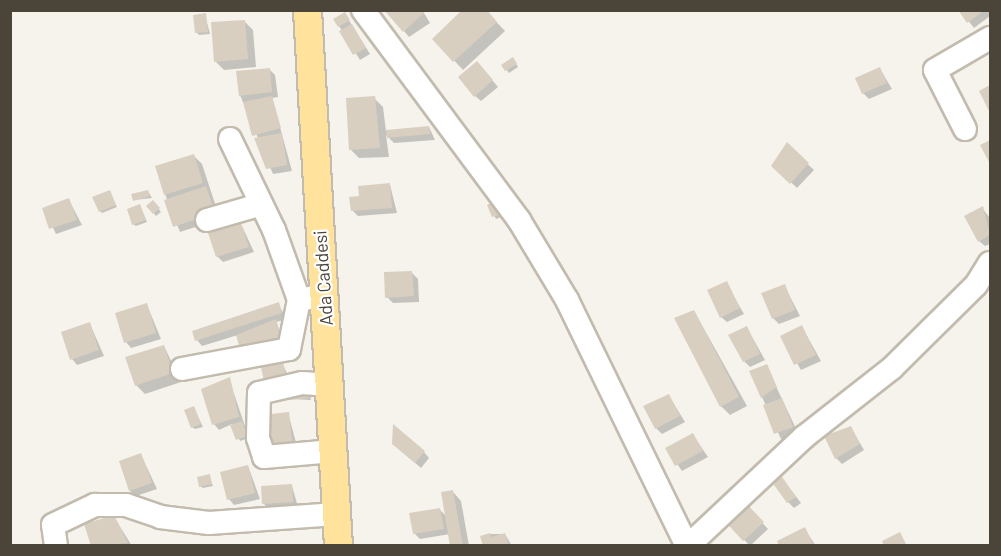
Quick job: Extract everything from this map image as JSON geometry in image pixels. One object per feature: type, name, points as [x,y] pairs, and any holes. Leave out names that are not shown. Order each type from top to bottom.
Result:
[{"type":"main road","name":"Ada Caddesi","points":[[307,10],[312,297],[330,385],[339,546]]},
{"type":"street","points":[[363,10],[519,220],[567,300],[688,546],[804,437],[892,368],[976,285],[990,263]]},
{"type":"street","points":[[965,129],[935,70],[990,39]]},
{"type":"street","points":[[182,369],[289,349],[312,297],[259,205],[230,139]]},
{"type":"street","points":[[207,220],[259,205]]},
{"type":"street","points":[[330,385],[302,383],[259,393],[258,438],[264,457],[334,451]]},
{"type":"street","points":[[56,546],[54,525],[95,505],[126,505],[160,517],[209,523],[337,514]]},
{"type":"building","points":[[384,10],[427,10],[403,32]]},
{"type":"building","points":[[462,10],[487,10],[497,22],[453,62],[432,39]]},
{"type":"building","points":[[958,10],[985,10],[967,23]]},
{"type":"building","points":[[345,12],[350,20],[338,27],[333,19]]},
{"type":"building","points":[[206,13],[208,32],[195,33],[193,15]]},
{"type":"building","points":[[245,20],[248,59],[214,62],[211,22]]},
{"type":"building","points":[[352,24],[366,48],[353,55],[339,31]]},
{"type":"building","points":[[513,57],[517,64],[505,71],[501,65]]},
{"type":"building","points":[[477,61],[493,80],[474,97],[458,77]]},
{"type":"building","points":[[880,67],[887,83],[862,94],[855,78]]},
{"type":"building","points":[[270,68],[272,92],[239,96],[236,71]]},
{"type":"building","points":[[990,85],[990,113],[979,91]]},
{"type":"building","points":[[272,96],[281,128],[252,136],[243,102]]},
{"type":"building","points":[[375,96],[380,148],[349,150],[346,98]]},
{"type":"building","points":[[429,126],[430,134],[387,138],[386,130]]},
{"type":"building","points":[[282,133],[287,165],[266,169],[254,138]]},
{"type":"building","points":[[990,140],[990,162],[989,162],[980,145]]},
{"type":"building","points":[[787,142],[809,163],[790,184],[771,166]]},
{"type":"building","points":[[194,154],[203,183],[164,195],[155,166]]},
{"type":"building","points":[[390,183],[392,208],[351,211],[349,197],[359,196],[358,186]]},
{"type":"building","points":[[206,186],[215,213],[173,227],[164,200]]},
{"type":"building","points":[[110,190],[116,205],[99,212],[92,197]]},
{"type":"building","points":[[148,190],[150,196],[133,201],[131,194]]},
{"type":"building","points":[[69,198],[77,220],[49,229],[42,208]]},
{"type":"building","points":[[153,200],[160,208],[153,214],[146,206]]},
{"type":"building","points":[[494,201],[499,215],[492,217],[487,205]]},
{"type":"building","points":[[140,204],[146,220],[132,225],[127,209]]},
{"type":"building","points":[[983,206],[990,235],[978,242],[964,216]]},
{"type":"building","points":[[240,220],[249,247],[216,257],[207,230]]},
{"type":"building","points":[[412,271],[414,296],[385,298],[384,272]]},
{"type":"building","points":[[727,281],[740,308],[720,318],[707,290]]},
{"type":"building","points":[[785,284],[795,310],[772,319],[761,293]]},
{"type":"building","points":[[279,302],[282,313],[195,341],[192,331]]},
{"type":"building","points":[[147,303],[156,333],[124,343],[115,313]]},
{"type":"building","points":[[694,310],[739,397],[720,407],[674,318]]},
{"type":"building","points":[[276,319],[283,344],[242,356],[236,335]]},
{"type":"building","points":[[90,322],[99,350],[70,360],[61,332]]},
{"type":"building","points":[[802,325],[816,355],[794,365],[780,336]]},
{"type":"building","points":[[747,326],[760,354],[743,362],[728,335]]},
{"type":"building","points":[[164,345],[173,373],[135,386],[125,357]]},
{"type":"building","points":[[282,358],[287,380],[265,385],[260,363]]},
{"type":"building","points":[[767,364],[777,387],[761,398],[749,371]]},
{"type":"building","points":[[230,377],[239,417],[212,425],[201,389]]},
{"type":"building","points":[[308,390],[309,398],[289,400],[288,392]]},
{"type":"building","points":[[669,394],[680,416],[655,429],[643,406]]},
{"type":"building","points":[[782,398],[793,427],[774,434],[763,405]]},
{"type":"building","points":[[194,406],[201,424],[191,428],[184,410]]},
{"type":"building","points":[[289,412],[292,441],[266,444],[262,415]]},
{"type":"building","points":[[242,421],[247,436],[236,440],[230,425]]},
{"type":"building","points":[[393,424],[425,451],[415,463],[392,444]]},
{"type":"building","points":[[851,426],[860,444],[835,459],[824,436]]},
{"type":"building","points":[[693,433],[703,451],[675,466],[665,448]]},
{"type":"building","points":[[141,453],[152,483],[129,491],[119,461]]},
{"type":"building","points":[[248,465],[255,493],[227,500],[220,472]]},
{"type":"building","points":[[778,471],[796,497],[787,503],[769,478]]},
{"type":"building","points":[[210,474],[212,484],[199,487],[197,477]]},
{"type":"building","points":[[292,484],[293,502],[262,504],[261,486]]},
{"type":"building","points":[[453,490],[463,546],[450,546],[441,492]]},
{"type":"building","points":[[741,498],[764,522],[743,541],[721,517]]},
{"type":"building","points":[[440,508],[444,529],[413,534],[409,513]]},
{"type":"building","points":[[114,515],[128,543],[91,546],[84,524]]},
{"type":"building","points":[[805,527],[814,546],[779,546],[777,541]]},
{"type":"building","points":[[900,532],[907,546],[884,546],[882,541]]},
{"type":"building","points":[[490,533],[491,537],[505,533],[509,546],[483,546],[480,536]]}]
